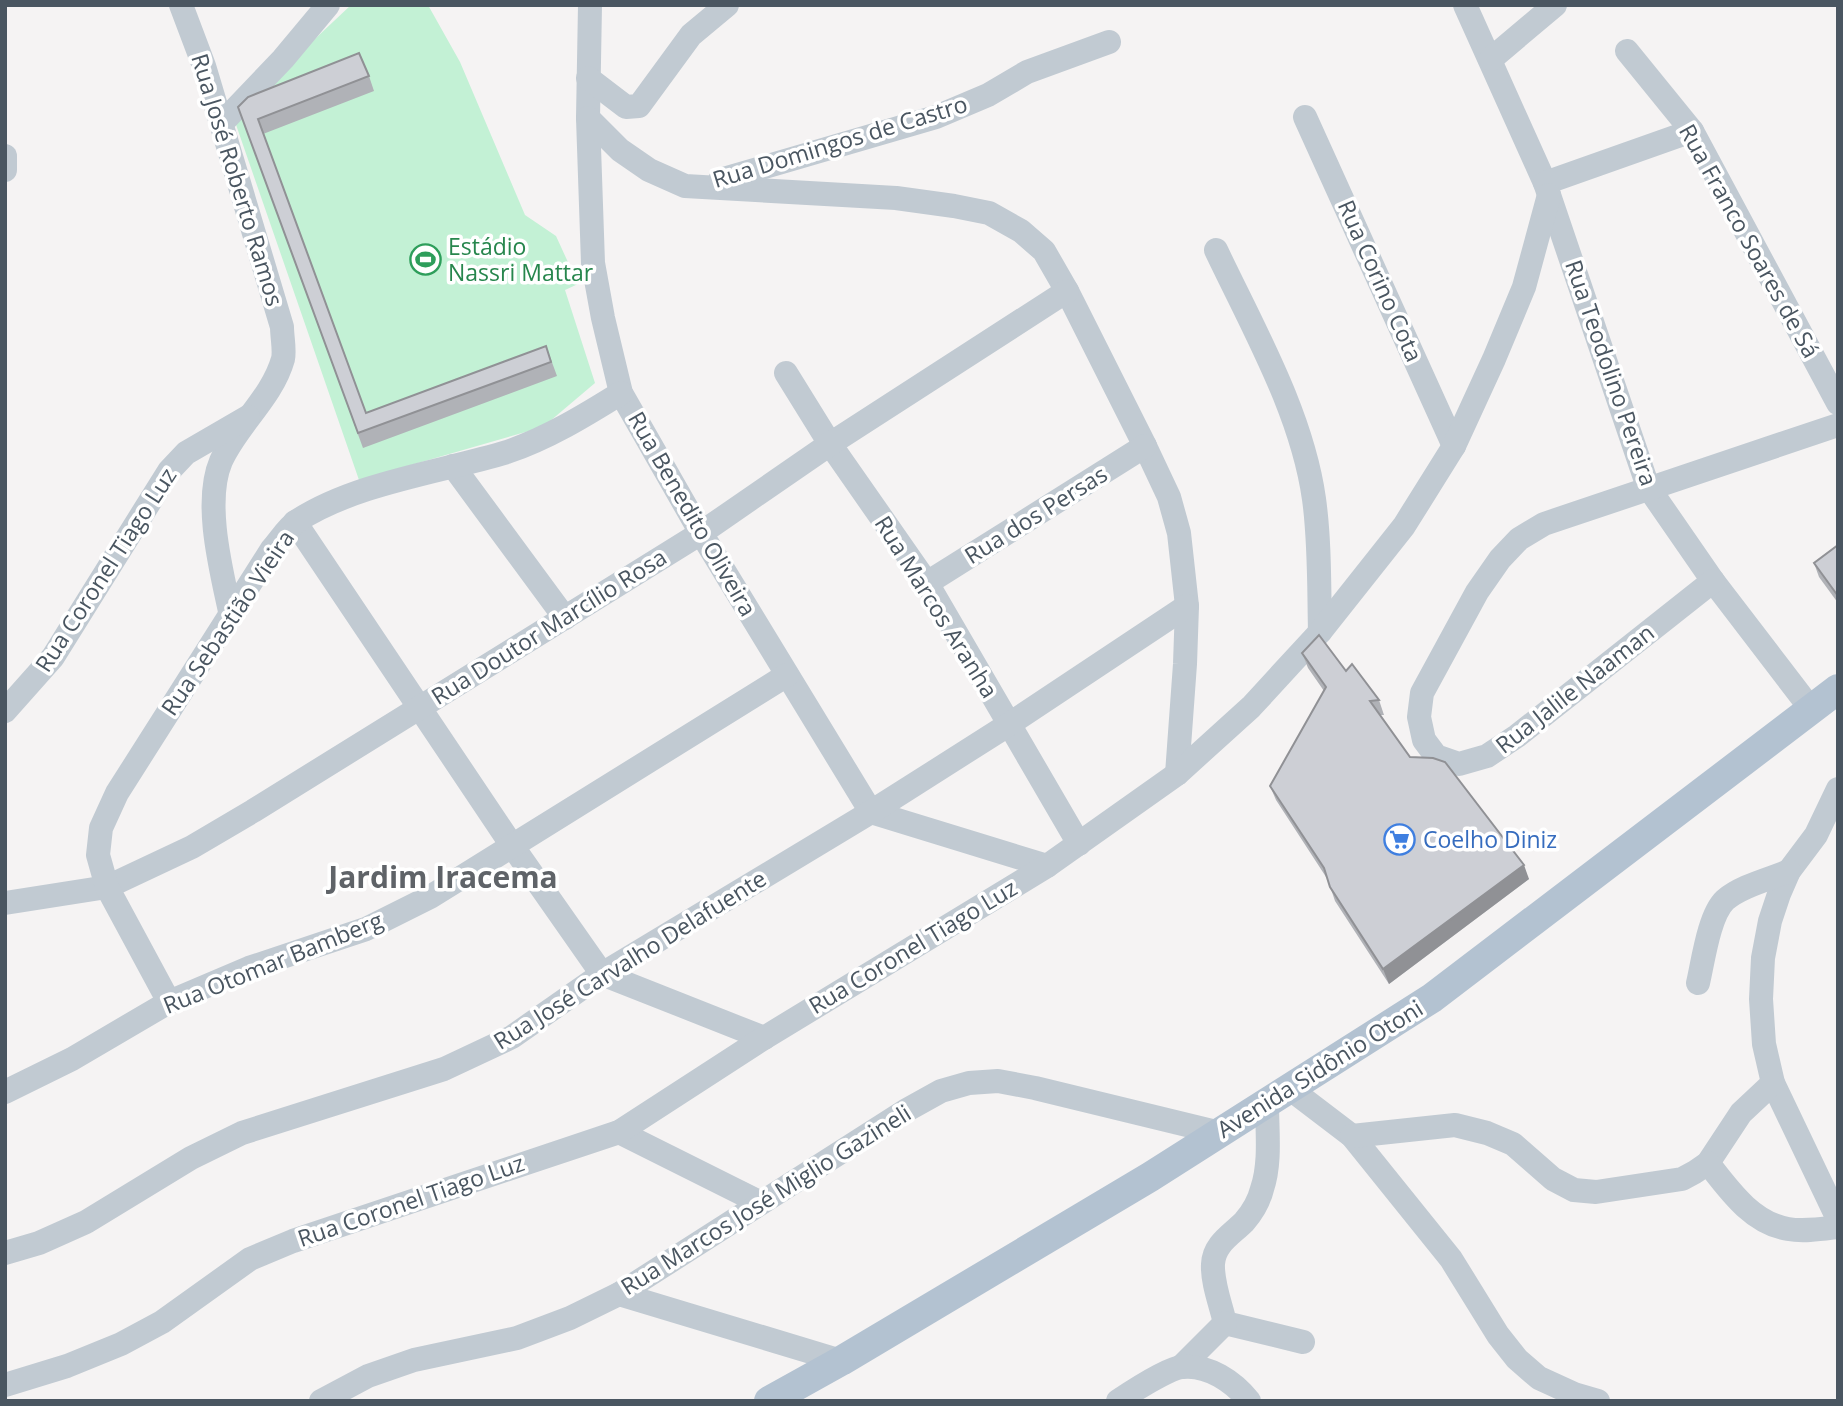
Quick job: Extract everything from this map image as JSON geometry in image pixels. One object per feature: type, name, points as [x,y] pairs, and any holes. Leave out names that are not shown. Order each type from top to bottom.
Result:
[{"type":"main road","name":"Avenida Sidônio Otoni","points":[[769,1401],[1138,1185],[1442,990],[1838,688]]},
{"type":"street","name":"Rua José Roberto Ramos","points":[[181,5],[204,66],[282,327],[283,358],[268,391],[249,416]]},
{"type":"street","points":[[221,124],[283,59],[328,5]]},
{"type":"street","name":"Rua Benedito Oliveira","points":[[590,5],[588,118],[593,263],[621,393],[701,533],[871,812]]},
{"type":"street","points":[[588,78],[626,107],[639,106],[691,35],[727,5]]},
{"type":"street","name":"Rua Teodolino Pereira","points":[[1465,5],[1547,189],[1648,487],[1713,581],[1811,709]]},
{"type":"street","points":[[1490,60],[1555,5]]},
{"type":"street","name":"Rua Domingos de Castro","points":[[685,186],[759,170],[936,117],[988,95],[1027,72],[1109,42]]},
{"type":"street","name":"Rua Franco Soares de Sá","points":[[1627,51],[1692,131],[1838,403]]},
{"type":"street","name":"Rua Corino Cota","points":[[1306,117],[1454,446]]},
{"type":"street","points":[[588,118],[620,150],[649,170],[685,186],[896,198],[954,206],[989,213],[1021,231],[1044,251],[1145,446],[1169,497],[1179,533],[1187,606],[1177,774]]},
{"type":"street","points":[[1547,189],[1692,131]]},
{"type":"street","points":[[5,156],[5,170]]},
{"type":"street","name":"Rua Coronel Tiago Luz","points":[[5,1385],[67,1366],[121,1344],[162,1322],[250,1259],[293,1241],[619,1132],[764,1038],[1046,866],[1177,774],[1251,707],[1320,632],[1405,526],[1454,446],[1494,359],[1524,287],[1547,189]]},
{"type":"street","points":[[1216,250],[1284,395],[1304,452],[1314,499],[1320,632]]},
{"type":"street","name":"Rua Doutor Marcílio Rosa","points":[[5,903],[107,887],[212,835],[701,533],[830,444],[1067,291]]},
{"type":"street","name":"Rua Marcos Aranha","points":[[786,373],[830,444],[927,583],[1079,844]]},
{"type":"street","name":"Rua Sebastião Vieira","points":[[169,1002],[107,887],[99,855],[101,828],[117,793],[272,549],[295,522],[335,501],[546,437],[621,393]]},
{"type":"street","points":[[231,616],[216,546],[214,499],[220,462],[249,416]]},
{"type":"street","name":"Rua Coronel Tiago Luz","points":[[5,711],[53,657],[169,471],[186,453],[249,416]]},
{"type":"street","name":"Rua Jalile Naaman","points":[[1713,581],[1517,736],[1487,756],[1459,764],[1436,756],[1424,740],[1419,717],[1422,693],[1477,592],[1518,539],[1544,524],[1838,425]]},
{"type":"street","name":"Rua dos Persas","points":[[927,583],[1145,446]]},
{"type":"street","points":[[453,467],[565,618]]},
{"type":"street","points":[[295,522],[513,847],[602,974],[764,1038]]},
{"type":"street","name":"Rua José Carvalho Delafuente","points":[[39,1243],[111,1208],[191,1158],[242,1133],[444,1069],[512,1037],[602,974],[1008,726],[1187,606]]},
{"type":"street","name":"Rua Otomar Bamberg","points":[[5,1092],[72,1059],[169,1002],[250,968],[366,929],[430,897],[787,675]]},
{"type":"street","points":[[1838,789],[1816,835],[1789,871],[1770,921],[1763,958],[1761,999],[1764,1044],[1773,1083],[1838,1219]]},
{"type":"street","points":[[871,812],[1046,866]]},
{"type":"street","points":[[1698,983],[1709,936],[1722,904],[1742,891],[1789,871]]},
{"type":"street","name":"Rua Marcos José Miglio Gazineli","points":[[321,1401],[368,1376],[414,1360],[517,1338],[570,1318],[619,1294],[905,1111],[941,1091],[968,1083],[998,1082],[1035,1088],[1220,1133]]},
{"type":"street","points":[[1352,1136],[1455,1125],[1487,1133],[1513,1144],[1553,1179],[1574,1190],[1596,1192],[1682,1179],[1708,1163],[1741,1112],[1773,1083]]},
{"type":"street","points":[[1225,1323],[1213,1264],[1215,1253],[1221,1243],[1249,1216],[1263,1188],[1278,1095],[1352,1136],[1451,1259],[1498,1335],[1517,1359],[1539,1378],[1574,1394],[1598,1401]]},
{"type":"street","points":[[619,1132],[761,1203]]},
{"type":"street","points":[[1708,1163],[1747,1209],[1766,1222],[1788,1229],[1838,1227]]},
{"type":"street","points":[[5,1253],[39,1243]]},
{"type":"street","points":[[5,1266],[39,1243]]},
{"type":"street","points":[[619,1294],[841,1361]]},
{"type":"street","points":[[1225,1323],[1303,1342]]},
{"type":"street","points":[[1118,1401],[1133,1390],[1181,1367],[1225,1323]]},
{"type":"street","points":[[1181,1367],[1211,1371],[1238,1387],[1249,1401]]},
{"type":"green space","name":"Estádio Nassri Mattar","points":[[351,5],[428,5],[460,62],[525,215],[556,236],[578,284],[565,290],[595,383],[543,427],[359,480],[233,116]]},
{"type":"building","points":[[359,53],[369,76],[258,119],[366,413],[546,346],[551,362],[358,433],[238,107],[248,97]]},
{"type":"building","points":[[1838,545],[1838,596],[1814,563]]},
{"type":"building","name":"Coelho Diniz","points":[[1319,635],[1346,671],[1352,664],[1379,700],[1370,701],[1410,757],[1433,758],[1445,762],[1524,865],[1383,969],[1330,887],[1324,868],[1270,786],[1326,687],[1302,653]]},
{"type":"place","name":"Estádio Nassri Mattar","points":[[425,260]]},
{"type":"place","name":"Coelho Diniz","points":[[1400,840]]},
{"type":"district","name":"Jardim Iracema","points":[[443,878]]}]
